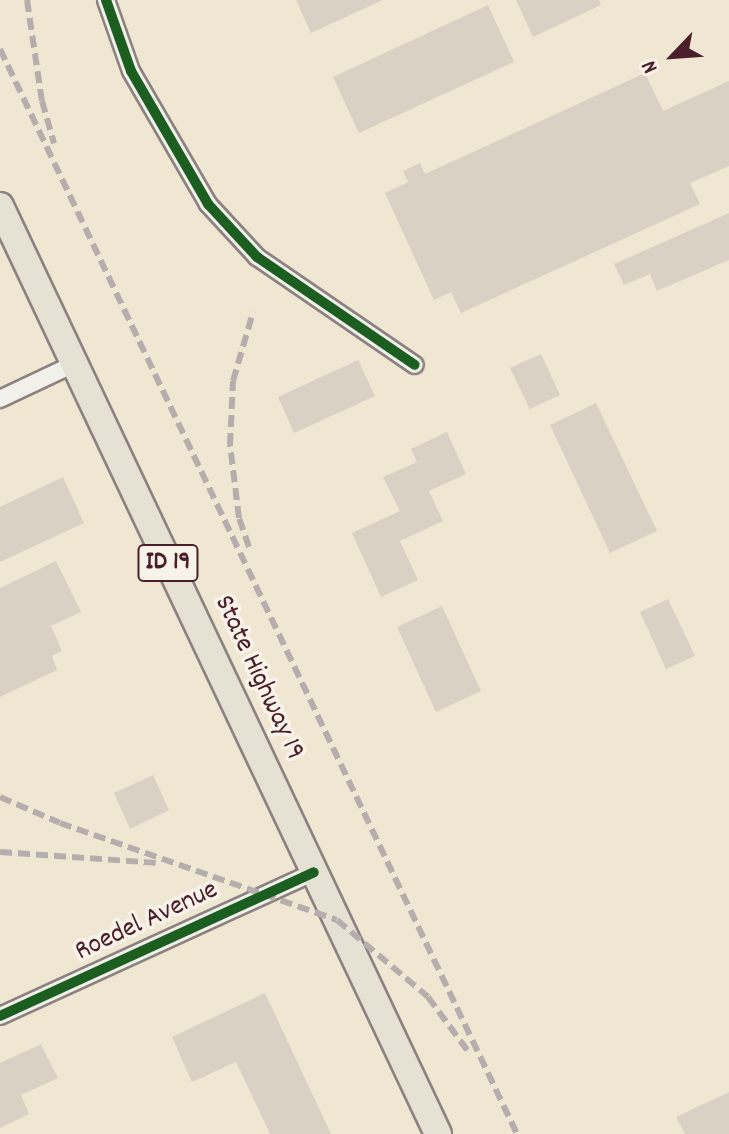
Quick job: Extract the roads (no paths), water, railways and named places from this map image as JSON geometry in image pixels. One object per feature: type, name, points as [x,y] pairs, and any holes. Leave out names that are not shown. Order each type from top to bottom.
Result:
[{"type":"main road","name":"State Highway 19","points":[[0,206],[438,1134]]},
{"type":"street","points":[[106,0],[131,71],[208,204],[257,257],[415,365]]},
{"type":"street","points":[[0,399],[74,364]]},
{"type":"street","name":"Roedel Avenue","points":[[0,1016],[314,872]]},
{"type":"railway","points":[[27,0],[42,101],[54,143]]},
{"type":"railway","points":[[0,49],[517,1134]]},
{"type":"railway","points":[[249,547],[239,518],[230,445],[233,381],[253,312]]},
{"type":"railway","points":[[0,797],[60,823],[337,920],[428,997],[468,1051]]},
{"type":"railway","points":[[0,852],[156,863]]}]
